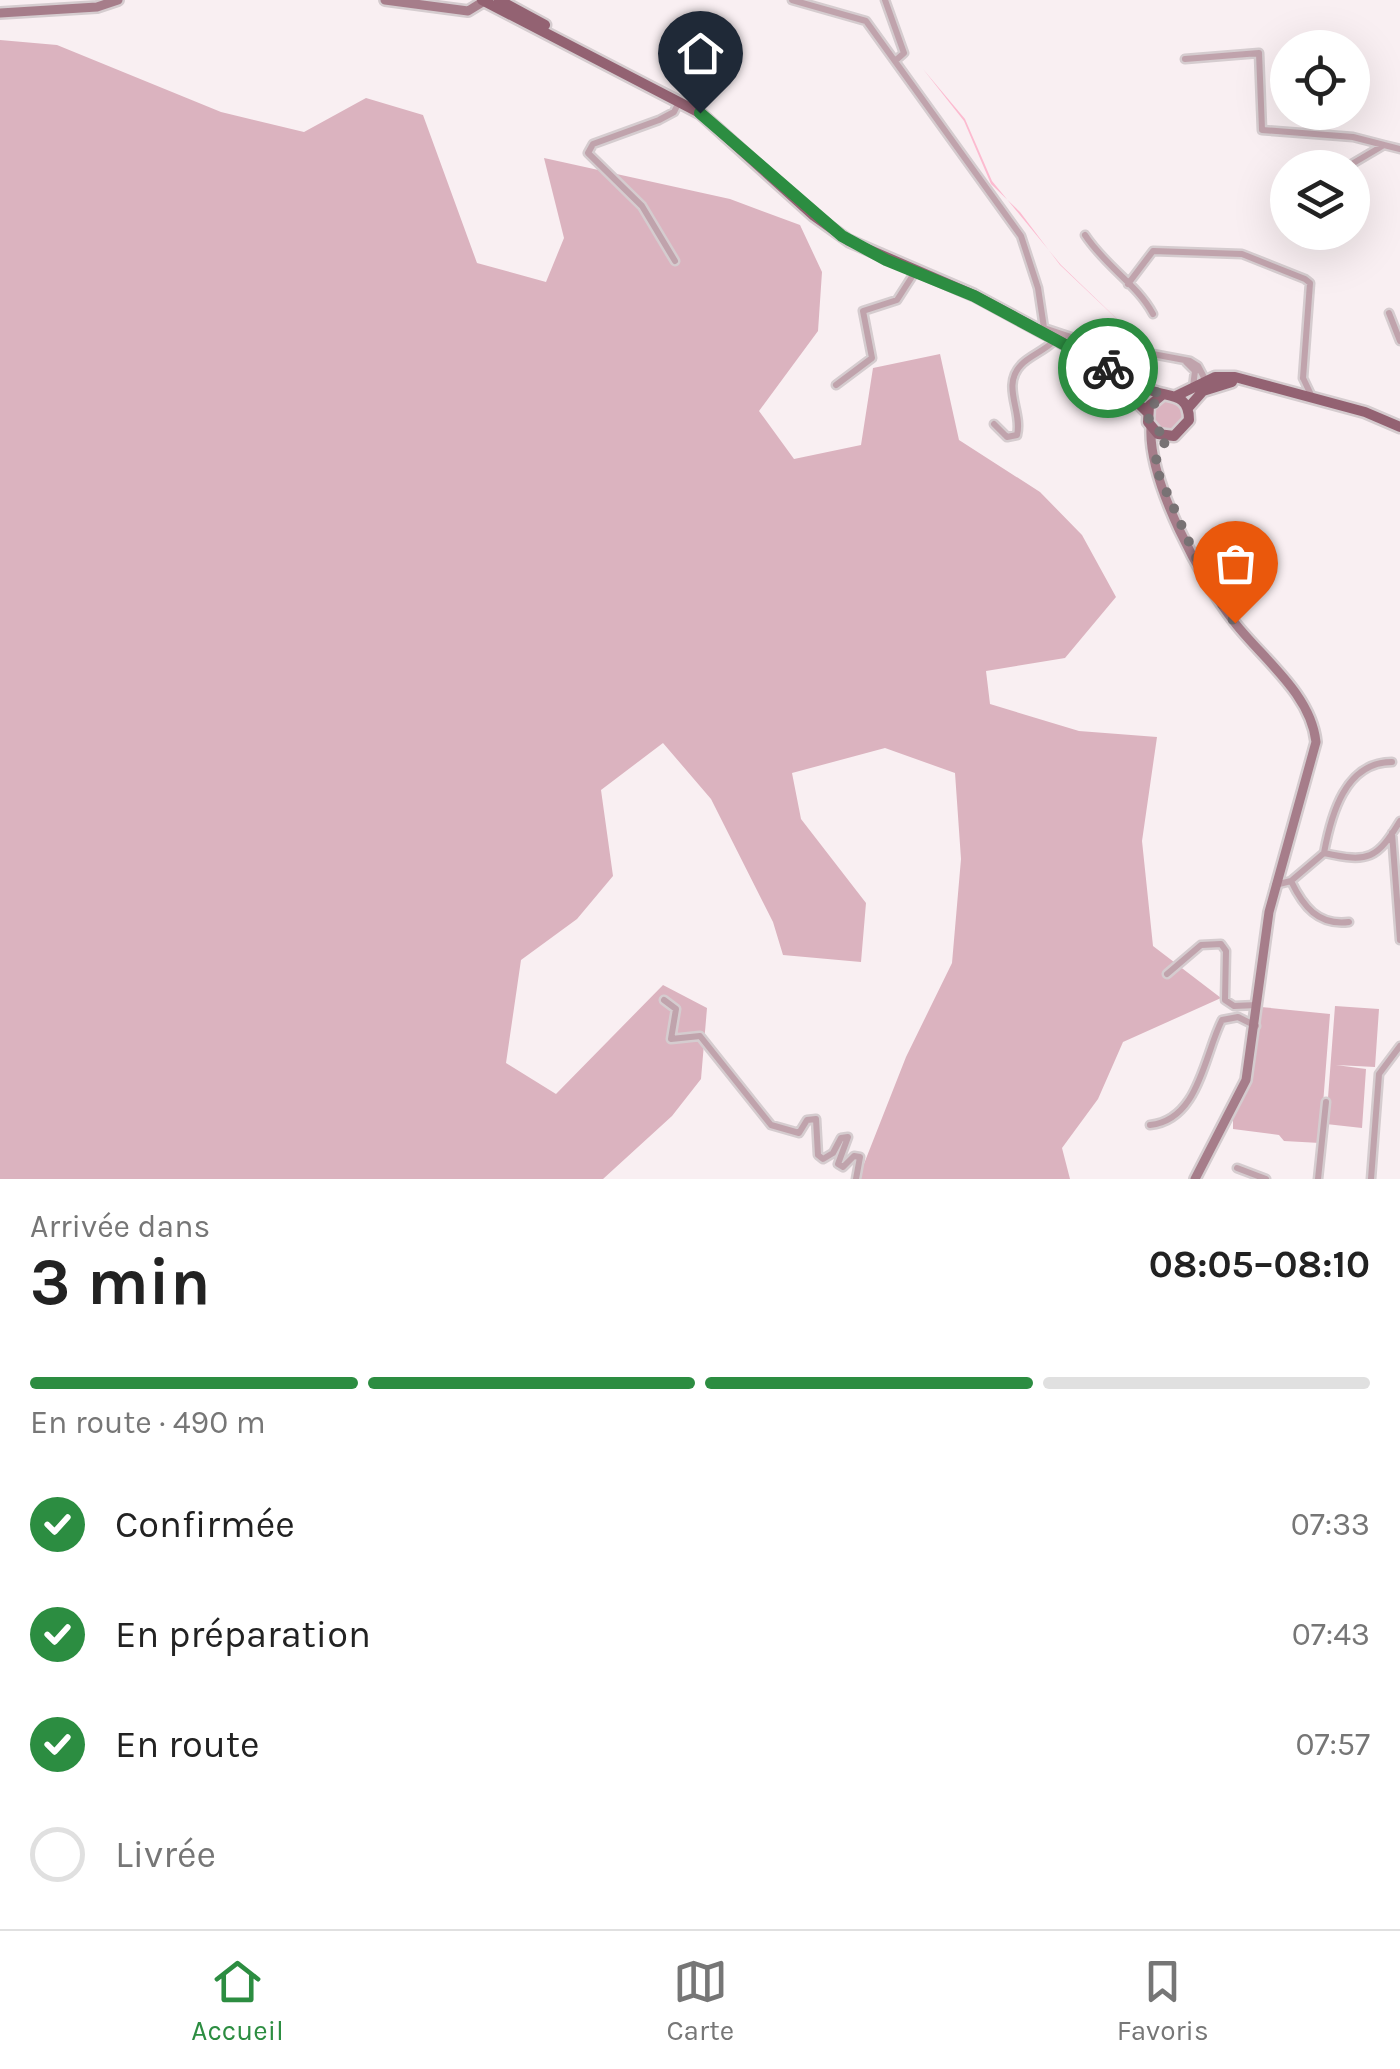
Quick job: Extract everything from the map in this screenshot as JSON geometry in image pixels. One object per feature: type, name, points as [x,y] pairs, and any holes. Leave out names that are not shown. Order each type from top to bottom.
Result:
[{"type":"main road","points":[[0,14],[97,7],[118,0]]},
{"type":"main road","points":[[385,0],[468,11],[484,0],[588,52],[680,101],[714,125],[827,226],[874,254],[974,296],[1162,395],[1176,396],[1219,384],[1242,384],[1369,417],[1400,429]]},
{"type":"main road","points":[[498,0],[588,52]]},
{"type":"main road","points":[[1090,360],[1147,412],[1154,460],[1207,582],[1235,623],[1282,677],[1314,730],[1315,755],[1275,885],[1261,958],[1257,1026],[1242,1090],[1196,1179]]},
{"type":"main road","points":[[1154,460],[1168,436],[1184,430],[1188,408],[1208,379],[1235,377],[1365,412],[1400,429]]},
{"type":"main road","points":[[1147,412],[1162,395]]},
{"type":"main road","points":[[1176,396],[1188,408]]},
{"type":"main road","points":[[1151,427],[1168,436]]},
{"type":"street","points":[[792,0],[862,18],[896,62],[1020,236],[1038,288],[1044,328],[1083,341],[1180,359],[1198,366],[1208,379]]},
{"type":"street","points":[[885,0],[904,52],[896,62]]},
{"type":"street","points":[[1185,60],[1259,53],[1262,130],[1353,138],[1400,149]]},
{"type":"street","points":[[675,261],[642,206],[590,158],[588,151],[593,144],[669,115],[680,101]]},
{"type":"street","points":[[1370,154],[1384,146]]},
{"type":"street","points":[[1085,235],[1108,268],[1143,295],[1153,314]]},
{"type":"street","points":[[1128,284],[1146,254],[1168,250],[1242,254],[1305,279],[1310,283],[1309,330],[1302,378],[1314,401]]},
{"type":"street","points":[[836,385],[872,358],[864,310],[897,300],[915,272]]},
{"type":"street","points":[[1389,313],[1400,342]]},
{"type":"street","points":[[994,424],[1008,437],[1017,435],[1018,414],[1011,394],[1018,370],[1054,341]]},
{"type":"street","points":[[1180,359],[1195,371],[1198,389]]},
{"type":"street","points":[[1286,393],[1302,378]]},
{"type":"street","points":[[1275,885],[1291,881],[1324,854],[1328,831],[1348,783],[1373,764],[1392,762]]},
{"type":"street","points":[[1324,854],[1362,859],[1381,852],[1400,821]]},
{"type":"street","points":[[1392,833],[1400,940]]},
{"type":"street","points":[[1381,852],[1392,858],[1396,869]]},
{"type":"street","points":[[1291,881],[1301,902],[1316,916],[1326,922],[1349,922]]},
{"type":"street","points":[[1167,974],[1201,946],[1221,944],[1226,951],[1225,1000],[1232,1006],[1258,1005]]},
{"type":"street","points":[[664,1000],[676,1010],[670,1038],[678,1041],[690,1033],[700,1036],[772,1126],[799,1133],[808,1119],[818,1120],[818,1155],[823,1159],[833,1153],[840,1138],[848,1138],[838,1164],[844,1166],[852,1157],[860,1157],[856,1179]]},
{"type":"street","points":[[1150,1125],[1162,1122],[1189,1100],[1222,1020],[1238,1017],[1257,1026]]},
{"type":"street","points":[[1371,1179],[1378,1074],[1400,1046]]},
{"type":"street","points":[[1318,1179],[1326,1102]]},
{"type":"street","points":[[1237,1168],[1266,1179]]},
{"type":"shaded area","points":[[0,40],[57,45],[221,112],[304,132],[366,98],[423,115],[477,263],[546,282],[564,238],[544,158],[730,199],[800,225],[822,272],[818,331],[759,411],[794,459],[861,445],[873,368],[940,354],[959,440],[1040,492],[1082,535],[1116,597],[1065,658],[986,671],[990,704],[1079,731],[1157,737],[1142,841],[1153,946],[1221,998],[1123,1042],[1098,1099],[1062,1148],[1070,1179],[858,1179],[906,1057],[952,963],[961,859],[955,773],[885,748],[792,773],[801,819],[866,903],[861,962],[783,955],[773,922],[711,799],[663,743],[601,790],[613,876],[577,919],[521,960],[506,1063],[556,1094],[663,985],[707,1008],[701,1079],[672,1116],[603,1179],[0,1179]]},
{"type":"shaded area","points":[[923,69],[965,119],[992,181],[1008,200],[991,184],[964,121]]},
{"type":"shaded area","points":[[1168,399],[1179,404],[1184,415],[1179,426],[1168,431],[1157,426],[1152,415],[1157,404]]},
{"type":"shaded area","points":[[1335,1006],[1379,1009],[1375,1067],[1336,1065],[1366,1069],[1362,1128],[1326,1124]]},
{"type":"shaded area","points":[[1261,1007],[1330,1014],[1320,1143],[1284,1141],[1279,1135],[1233,1129],[1233,1113],[1247,1087]]},
{"type":"way so far","points":[[1108,368],[1162,395],[1147,412],[1151,427],[1168,436],[1154,464],[1207,582],[1235,623]]},
{"type":"route","points":[[700,113],[814,216],[842,236],[886,260],[974,296],[1108,368]]}]
